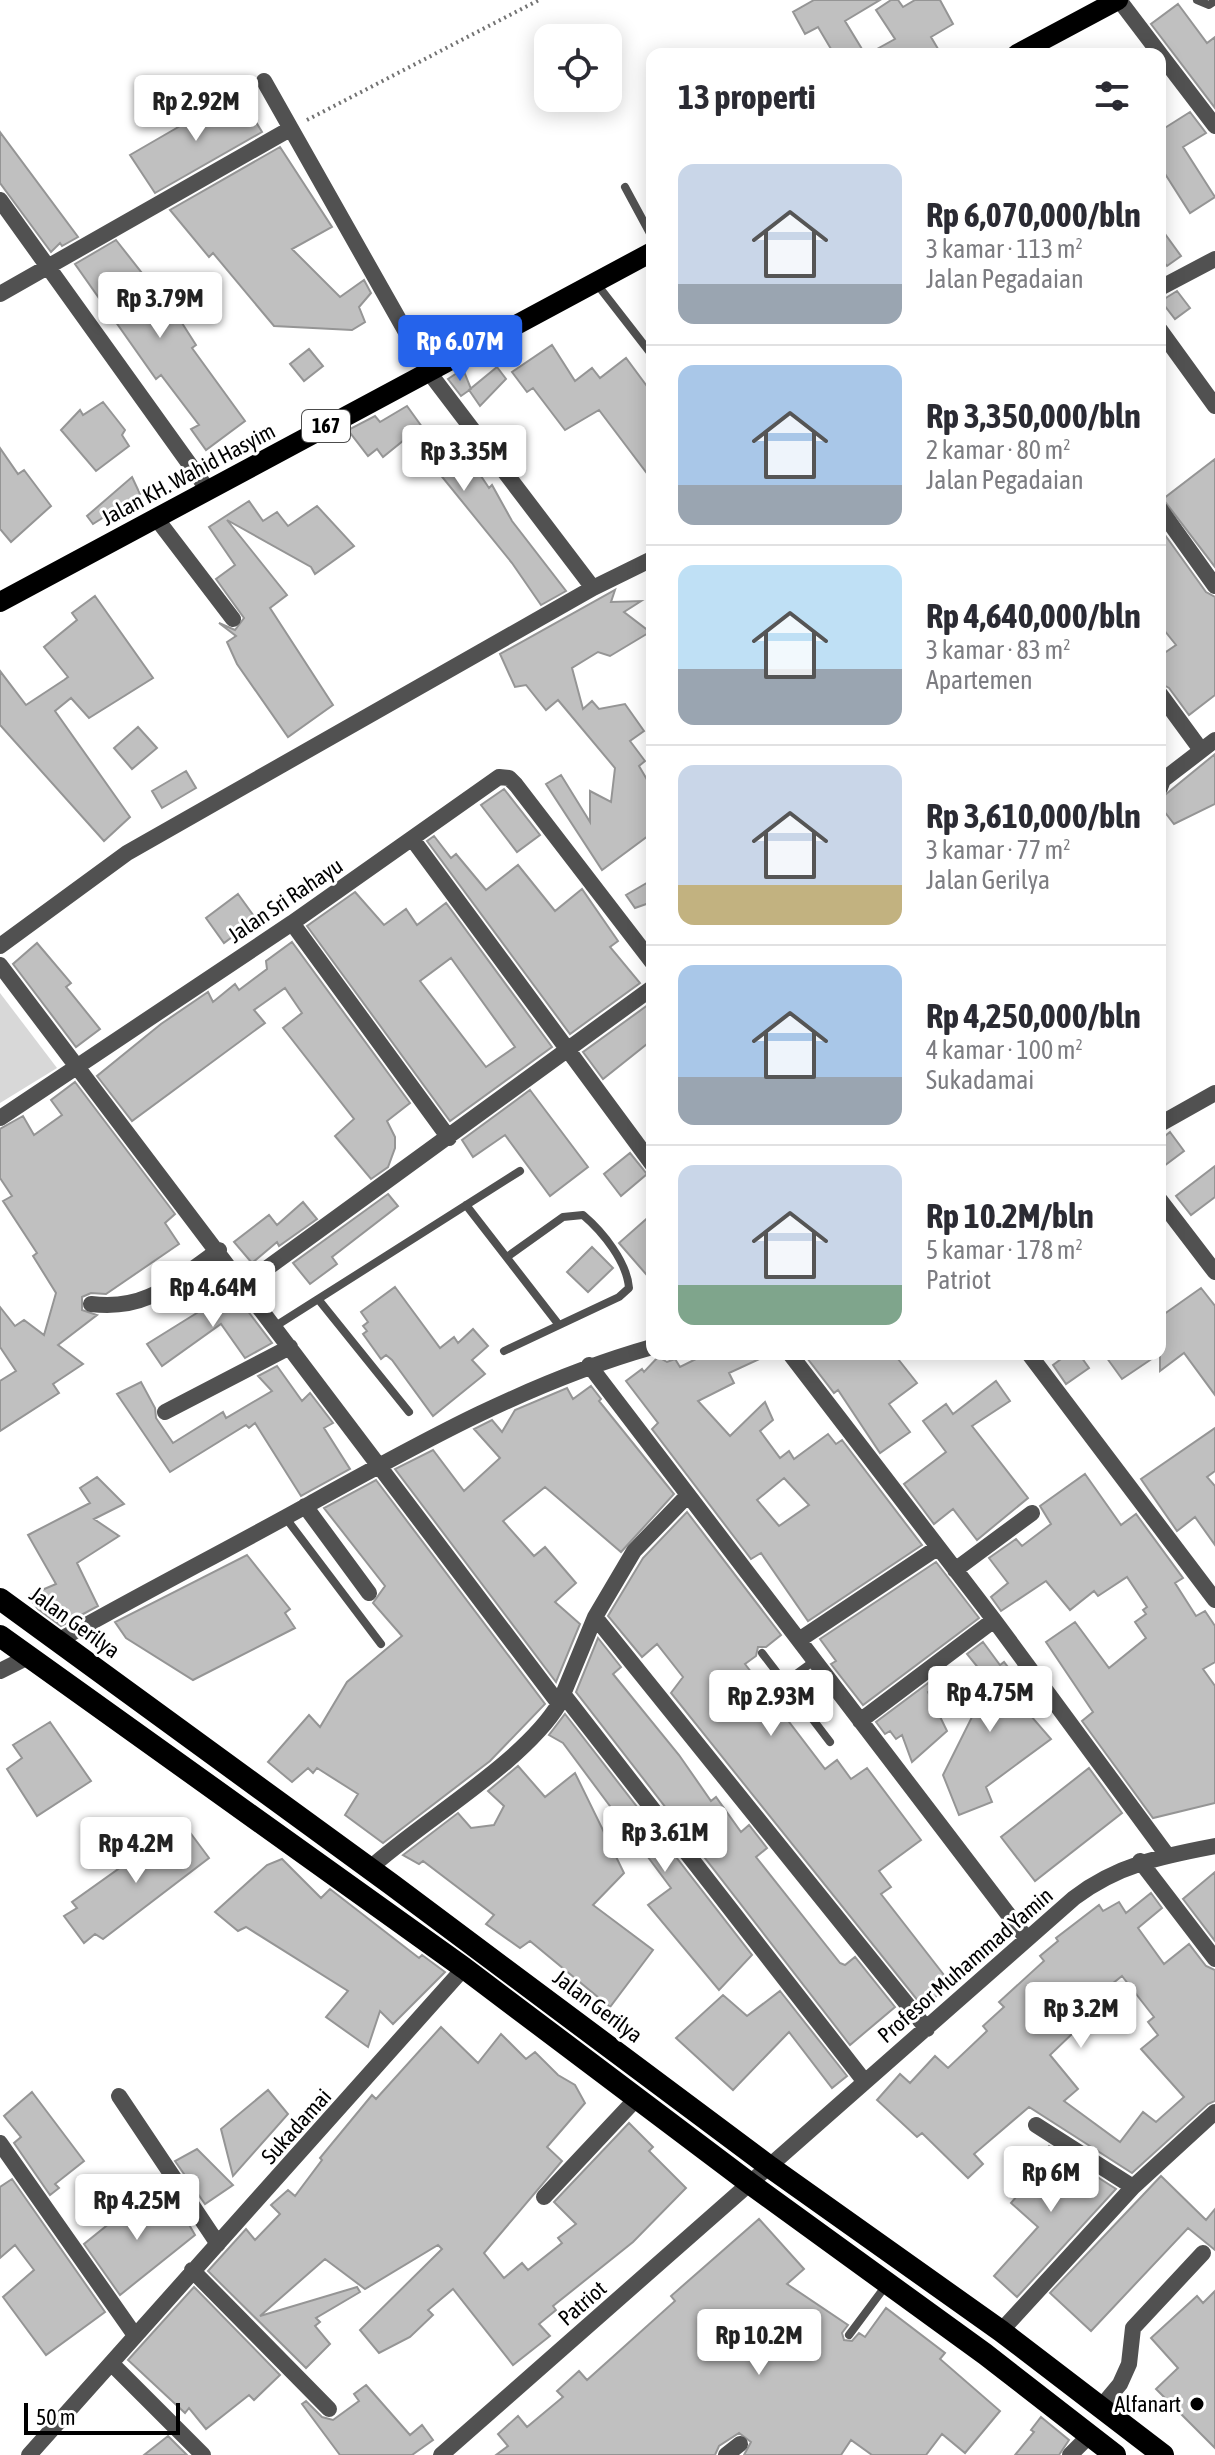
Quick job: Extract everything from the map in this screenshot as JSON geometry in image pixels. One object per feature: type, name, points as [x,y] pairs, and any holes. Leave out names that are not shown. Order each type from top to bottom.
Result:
[{"type":"highway","name":"Jalan Gerilya","points":[[0,1599],[391,1884],[770,2167],[1001,2331],[1163,2455]]},
{"type":"highway","points":[[0,1636],[464,1968],[1104,2449]]},
{"type":"highway","points":[[377,1904],[391,1884]]},
{"type":"main road","points":[[1028,48],[1118,0]]},
{"type":"main road","name":"Jalan KH. Wahid Hasyim","points":[[0,602],[646,255]]},
{"type":"street","points":[[1118,0],[1155,48]]},
{"type":"street","points":[[1166,62],[1215,126]]},
{"type":"street","points":[[264,81],[428,371],[593,588]]},
{"type":"street","points":[[0,294],[290,129]]},
{"type":"street","points":[[0,200],[208,490]]},
{"type":"street","points":[[1166,285],[1215,259]]},
{"type":"street","points":[[1166,338],[1215,406]]},
{"type":"street","points":[[1166,517],[1215,586]]},
{"type":"street","points":[[156,518],[233,619]]},
{"type":"street","points":[[0,946],[127,853],[593,588],[646,562]]},
{"type":"street","points":[[1166,702],[1201,750]]},
{"type":"street","points":[[1166,778],[1215,740]]},
{"type":"street","name":"Jalan Sri Rahayu","points":[[0,1118],[292,923],[499,777],[509,778],[516,785],[646,954]]},
{"type":"street","points":[[413,840],[646,1156]]},
{"type":"street","points":[[292,923],[449,1138]]},
{"type":"street","points":[[0,965],[219,1250],[377,1466],[865,2082]]},
{"type":"street","points":[[244,1285],[646,992]]},
{"type":"street","points":[[1166,1121],[1215,1093]]},
{"type":"street","points":[[1166,1208],[1215,1272]]},
{"type":"street","points":[[91,1304],[117,1307],[143,1302],[219,1250]]},
{"type":"street","points":[[165,1412],[290,1347]]},
{"type":"street","points":[[56,1642],[377,1466],[531,1388],[589,1365],[646,1349]]},
{"type":"street","points":[[795,1360],[994,1620],[1167,1855]]},
{"type":"street","points":[[1034,1360],[1215,1600]]},
{"type":"street","points":[[589,1365],[1027,1939]]},
{"type":"street","points":[[369,1869],[540,1730],[561,1699],[595,1617],[634,1551],[688,1495]]},
{"type":"street","points":[[305,1506],[369,1593]]},
{"type":"street","points":[[955,1570],[1032,1513]]},
{"type":"street","points":[[799,1640],[937,1548]]},
{"type":"street","points":[[595,1617],[927,2029]]},
{"type":"street","points":[[860,1721],[994,1620]]},
{"type":"street","points":[[0,1671],[28,1657]]},
{"type":"street","name":"Profesor Muhammad Yamin","points":[[770,2167],[1092,1884],[1140,1861],[1215,1846]]},
{"type":"street","points":[[1140,1861],[1215,1959]]},
{"type":"street","name":"Sukadamai","points":[[29,2455],[464,1968]]},
{"type":"street","points":[[119,2096],[218,2244]]},
{"type":"street","points":[[544,2197],[637,2098]]},
{"type":"street","points":[[1001,2331],[1133,2187],[1215,2112]]},
{"type":"street","points":[[1036,2125],[1133,2187]]},
{"type":"street","points":[[0,2143],[134,2334]]},
{"type":"street","name":"Patriot","points":[[441,2455],[770,2167]]},
{"type":"street","points":[[1100,2408],[1120,2384],[1129,2364],[1133,2328],[1203,2253]]},
{"type":"street","points":[[192,2270],[329,2409]]},
{"type":"street","points":[[112,2364],[203,2455]]},
{"type":"street","points":[[726,2455],[740,2444]]},
{"type":"street","points":[[1070,2455],[1104,2449]]},
{"type":"lane","points":[[1197,0],[1209,5],[1215,1]]},
{"type":"lane","points":[[625,187],[646,226]]},
{"type":"lane","points":[[596,283],[646,347]]},
{"type":"lane","points":[[274,1327],[520,1171]]},
{"type":"lane","points":[[466,1205],[559,1325]]},
{"type":"lane","points":[[504,1351],[619,1297],[629,1288],[628,1276],[596,1226],[583,1215],[563,1217],[507,1257]]},
{"type":"lane","points":[[318,1299],[409,1412]]},
{"type":"lane","points":[[285,1517],[381,1644]]},
{"type":"lane","points":[[762,1653],[830,1742]]},
{"type":"lane","points":[[785,1682],[814,1661]]},
{"type":"lane","points":[[849,2335],[888,2284]]},
{"type":"lane","points":[[1104,2449],[1126,2427]]},
{"type":"path","points":[[290,129],[539,0]]},
{"type":"shaded area","points":[[0,993],[57,1068],[0,1103]]},
{"type":"building","points":[[814,0],[880,0],[845,21],[861,48],[830,48],[818,27],[805,34],[793,12]]},
{"type":"building","points":[[891,0],[898,0],[903,7],[915,0],[940,0],[953,24],[931,37],[937,48],[879,48],[895,39],[876,10]]},
{"type":"building","points":[[1178,4],[1207,43],[1215,37],[1215,108],[1151,24]]},
{"type":"building","points":[[238,92],[262,132],[155,193],[130,155],[187,122],[189,125]]},
{"type":"building","points":[[1190,112],[1206,133],[1183,147],[1215,197],[1190,213],[1166,175],[1166,127]]},
{"type":"building","points":[[0,132],[78,237],[62,246],[60,243],[51,252],[0,183]]},
{"type":"building","points":[[280,147],[332,227],[292,249],[340,297],[364,280],[371,293],[359,307],[365,322],[352,330],[274,326],[213,253],[209,257],[170,210]]},
{"type":"building","points":[[1166,235],[1181,256],[1166,265]]},
{"type":"building","points":[[116,240],[153,287],[157,284],[196,345],[192,348],[245,421],[206,450],[191,429],[199,425],[161,375],[156,379],[75,264]]},
{"type":"building","points":[[1177,291],[1190,308],[1175,319],[1166,307],[1166,298]]},
{"type":"building","points":[[552,345],[575,381],[592,368],[600,378],[626,358],[646,385],[646,472],[599,410],[565,430],[533,388],[527,392],[512,372]]},
{"type":"building","points":[[309,349],[323,366],[304,381],[290,364]]},
{"type":"building","points":[[497,367],[506,379],[480,406],[469,390]]},
{"type":"building","points":[[463,369],[471,389],[461,396],[448,379]]},
{"type":"building","points":[[103,402],[125,430],[122,435],[129,446],[96,471],[61,430],[80,410],[83,415]]},
{"type":"building","points":[[407,406],[438,449],[454,436],[489,488],[492,485],[512,521],[566,591],[541,605],[512,563],[409,436],[383,457],[377,449],[368,456],[348,430],[375,416],[380,422]]},
{"type":"building","points":[[0,448],[18,474],[24,470],[51,506],[11,542],[0,529]]},
{"type":"building","points":[[1215,459],[1215,567],[1166,503],[1166,497]]},
{"type":"building","points":[[132,477],[140,494],[93,524],[87,516]]},
{"type":"building","points":[[249,501],[263,521],[277,512],[288,526],[317,506],[354,546],[315,574],[311,567],[227,520],[287,595],[270,608],[333,705],[288,737],[237,664],[227,642],[236,636],[219,623],[235,630],[244,618],[216,579],[235,565],[209,527]]},
{"type":"building","points":[[1166,536],[1206,592],[1215,597],[1215,695],[1189,715],[1166,686],[1166,652],[1176,645],[1166,632]]},
{"type":"building","points":[[615,590],[611,602],[641,601],[624,612],[646,629],[646,634],[610,656],[598,652],[572,668],[583,709],[592,701],[599,709],[625,704],[644,731],[630,741],[645,761],[639,766],[646,778],[646,837],[602,870],[546,784],[561,775],[590,822],[590,791],[611,802],[615,768],[558,700],[546,710],[526,685],[515,687],[500,654]]},
{"type":"building","points":[[95,596],[153,678],[89,718],[71,698],[55,711],[130,817],[104,841],[0,725],[0,671],[26,705],[68,677],[44,647],[77,620],[72,613]]},
{"type":"building","points":[[138,727],[157,748],[132,769],[114,748]]},
{"type":"building","points":[[1215,754],[1215,804],[1174,824],[1166,814],[1166,794]]},
{"type":"building","points":[[186,771],[196,788],[162,808],[152,791]]},
{"type":"building","points":[[504,789],[540,835],[517,852],[481,805]]},
{"type":"building","points":[[434,836],[451,858],[456,854],[486,890],[518,865],[555,911],[582,889],[618,941],[610,947],[640,983],[570,1034],[427,841]]},
{"type":"building","points":[[646,883],[646,904],[635,908],[626,895]]},
{"type":"building","points":[[355,892],[384,925],[406,909],[417,925],[446,903],[552,1047],[450,1121],[307,926]],"holes":[[[451,958],[515,1047],[486,1067],[420,981]]]},
{"type":"building","points":[[238,894],[256,919],[224,943],[206,918]]},
{"type":"building","points":[[292,942],[410,1103],[387,1121],[395,1137],[395,1148],[388,1167],[371,1179],[335,1136],[354,1119],[283,1028],[302,1013],[285,988],[254,1010],[265,1023],[132,1121],[97,1076],[161,1024],[208,992],[213,1002],[235,984],[239,990],[267,969],[266,961]]},
{"type":"building","points":[[37,943],[71,983],[66,987],[100,1029],[76,1047],[13,964]]},
{"type":"building","points":[[646,1006],[646,1045],[603,1079],[583,1052]]},
{"type":"building","points":[[75,1082],[175,1214],[165,1223],[179,1244],[106,1294],[91,1293],[82,1297],[82,1310],[97,1315],[58,1345],[83,1364],[53,1384],[59,1393],[0,1431],[0,1381],[16,1371],[0,1347],[0,1307],[15,1326],[24,1320],[44,1335],[56,1293],[33,1256],[37,1253],[3,1201],[12,1196],[0,1178],[0,1129],[23,1116],[34,1135],[62,1115],[51,1100]]},
{"type":"building","points":[[530,1090],[588,1167],[550,1196],[505,1135],[473,1157],[462,1140]]},
{"type":"building","points":[[1170,1132],[1184,1151],[1166,1164],[1166,1135]]},
{"type":"building","points":[[630,1153],[646,1173],[621,1196],[604,1174]]},
{"type":"building","points":[[1215,1166],[1215,1197],[1191,1215],[1176,1196]]},
{"type":"building","points":[[388,1194],[398,1206],[332,1257],[337,1264],[310,1284],[293,1263]]},
{"type":"building","points":[[303,1202],[317,1219],[279,1246],[277,1242],[252,1263],[234,1242],[269,1215],[277,1225]]},
{"type":"building","points":[[646,1219],[646,1274],[619,1243]]},
{"type":"building","points":[[592,1247],[613,1268],[588,1292],[567,1272]]},
{"type":"building","points":[[228,1285],[272,1343],[245,1358],[221,1324],[162,1366],[147,1344],[208,1306],[206,1303]]},
{"type":"building","points":[[395,1287],[440,1348],[454,1337],[458,1343],[473,1329],[488,1346],[472,1360],[485,1374],[433,1416],[392,1360],[386,1355],[381,1359],[363,1334],[367,1331],[363,1326],[368,1322],[361,1312]]},
{"type":"building","points":[[1201,1288],[1215,1306],[1215,1395],[1184,1353],[1160,1371],[1160,1360],[1166,1360],[1166,1313]]},
{"type":"building","points":[[655,1360],[676,1360],[680,1367],[694,1360],[757,1360],[729,1373],[734,1383],[698,1401],[730,1436],[765,1402],[773,1420],[760,1431],[780,1458],[789,1451],[794,1459],[828,1434],[836,1444],[842,1440],[922,1545],[808,1621],[761,1553],[751,1559],[652,1429],[658,1423],[626,1381],[642,1369],[644,1372]],"holes":[[[784,1478],[809,1505],[779,1526],[757,1500]]]},
{"type":"building","points":[[809,1360],[899,1360],[917,1383],[889,1404],[910,1432],[880,1453],[838,1390],[834,1393]]},
{"type":"building","points":[[1060,1360],[1083,1360],[1089,1368],[1066,1384],[1053,1365]]},
{"type":"building","points":[[1108,1360],[1150,1360],[1122,1379]]},
{"type":"building","points":[[277,1366],[302,1401],[310,1393],[333,1423],[324,1428],[350,1469],[301,1496],[255,1423],[249,1428],[246,1425],[170,1472],[117,1394],[141,1382],[155,1408],[156,1418],[173,1443],[223,1412],[226,1418],[272,1391],[258,1376]]},
{"type":"building","points":[[996,1381],[1010,1401],[972,1426],[1028,1498],[977,1540],[953,1509],[934,1524],[904,1484],[946,1452],[923,1421],[946,1404],[953,1414]]},
{"type":"building","points":[[591,1386],[601,1399],[599,1401],[674,1494],[621,1552],[545,1487],[503,1521],[534,1556],[545,1547],[576,1583],[555,1602],[580,1624],[556,1682],[395,1469],[433,1450],[464,1491],[500,1458],[474,1429],[492,1420],[502,1432],[515,1410],[567,1388],[573,1399]]},
{"type":"building","points":[[1215,1428],[1215,1471],[1207,1477],[1215,1486],[1215,1545],[1195,1517],[1177,1531],[1141,1479]]},
{"type":"building","points":[[1085,1474],[1121,1525],[1136,1514],[1183,1578],[1175,1583],[1196,1616],[1205,1611],[1215,1626],[1215,1662],[1203,1669],[1215,1686],[1215,1803],[1153,1818],[1082,1721],[1093,1712],[1046,1642],[1075,1622],[1109,1668],[1146,1638],[1135,1622],[1146,1614],[1143,1610],[1147,1607],[1127,1577],[1098,1596],[1094,1591],[1070,1610],[1046,1581],[1001,1611],[991,1597],[1008,1583],[989,1558],[1016,1539],[1022,1546],[1051,1524],[1040,1506]]},
{"type":"building","points":[[97,1477],[124,1504],[94,1519],[119,1536],[77,1563],[98,1606],[61,1626],[38,1609],[28,1596],[56,1584],[28,1535],[90,1503],[80,1488]]},
{"type":"building","points":[[376,1480],[545,1704],[490,1761],[383,1843],[345,1815],[358,1794],[317,1768],[313,1773],[308,1768],[292,1782],[268,1762],[309,1715],[320,1727],[347,1682],[402,1636],[373,1603],[385,1586],[324,1508]]},
{"type":"building","points":[[687,1512],[781,1635],[766,1647],[758,1647],[756,1656],[745,1664],[825,1769],[837,1760],[851,1779],[867,1768],[921,1840],[879,1871],[891,1887],[881,1894],[951,1984],[923,2007],[671,1693],[683,1677],[657,1644],[642,1657],[608,1616],[643,1558]]},
{"type":"building","points":[[247,1555],[290,1609],[285,1613],[295,1628],[193,1680],[126,1638],[115,1622]]},
{"type":"building","points":[[936,1562],[979,1618],[863,1705],[831,1664],[836,1661],[820,1639]]},
{"type":"building","points":[[598,1638],[621,1667],[613,1674],[679,1755],[711,1801],[716,1797],[741,1832],[749,1825],[767,1848],[756,1857],[840,1963],[845,1965],[855,1957],[895,2007],[850,2045],[576,1692]]},
{"type":"building","points":[[983,1642],[1000,1665],[1004,1662],[1014,1675],[1005,1686],[1051,1739],[986,1787],[992,1802],[959,1815],[943,1775],[979,1703],[973,1707],[959,1684],[980,1670],[967,1654]]},
{"type":"building","points":[[939,1675],[943,1681],[928,1692],[947,1731],[912,1762],[902,1735],[896,1739],[890,1731],[885,1734],[876,1722]]},
{"type":"building","points":[[565,1714],[752,1955],[719,1990],[648,1905],[671,1888],[563,1743],[549,1735]]},
{"type":"building","points":[[50,1722],[91,1781],[37,1816],[7,1769],[22,1758],[13,1745]]},
{"type":"building","points":[[518,1766],[545,1797],[575,1773],[624,1873],[593,1905],[653,1950],[610,2007],[530,1941],[520,1948],[486,1924],[494,1915],[423,1861],[419,1864],[403,1855],[458,1813],[471,1828],[494,1825],[504,1806],[488,1791]]},
{"type":"building","points":[[1089,1768],[1122,1813],[1035,1881],[1001,1837]]},
{"type":"building","points":[[183,1823],[209,1858],[103,1939],[95,1934],[84,1943],[64,1916],[77,1908],[72,1902]]},
{"type":"building","points":[[282,1859],[321,1898],[330,1889],[419,1958],[422,1955],[445,1972],[393,2024],[380,2011],[368,2047],[326,2017],[348,1991],[246,1927],[238,1931],[215,1912],[267,1865]]},
{"type":"building","points":[[1215,1872],[1215,1941],[1183,1899]]},
{"type":"building","points":[[1151,1893],[1162,1908],[1138,1928],[1164,1964],[1189,1944],[1206,1966],[1215,1970],[1215,2101],[1132,2173],[1029,2107],[974,2154],[983,2164],[968,2178],[922,2133],[917,2137],[877,2100],[900,2074],[910,2083],[935,2056],[948,2068],[987,2031],[983,2026],[1004,2007],[999,2002],[1044,1961],[1040,1956],[1058,1941],[1056,1938],[1099,1905],[1103,1911],[1119,1902],[1126,1913]],"holes":[[[1122,1976],[1154,2017],[1148,2022],[1158,2035],[1141,2049],[1184,2097],[1156,2122],[1143,2112],[1120,2142],[1064,2101],[1078,2089],[1050,2055],[1075,2031],[1066,2021]]]},
{"type":"building","points":[[780,1991],[847,2076],[832,2088],[789,2032],[733,2090],[676,2038],[723,1995],[747,2016]]},
{"type":"building","points":[[441,2027],[478,2063],[501,2034],[526,2059],[535,2052],[558,2075],[575,2085],[585,2103],[547,2147],[562,2161],[484,2253],[504,2278],[522,2263],[528,2270],[562,2243],[558,2238],[576,2224],[554,2202],[629,2123],[653,2147],[649,2151],[686,2188],[633,2242],[553,2306],[556,2310],[539,2324],[550,2336],[513,2365],[453,2289],[428,2310],[433,2315],[410,2337],[379,2353],[360,2330],[442,2249],[438,2245],[365,2289],[325,2259],[260,2316],[357,2287],[360,2292],[316,2318],[320,2322],[315,2326],[330,2344],[306,2368],[208,2271],[246,2229],[255,2240],[280,2214],[271,2205],[288,2190],[295,2196],[322,2160],[320,2158],[372,2095],[376,2099]]},
{"type":"building","points":[[268,2090],[288,2114],[233,2176],[221,2129]]},
{"type":"building","points":[[32,2092],[84,2161],[55,2184],[59,2188],[50,2195],[14,2143],[21,2137],[4,2116]]},
{"type":"building","points":[[1049,2146],[1116,2189],[1017,2297],[994,2276],[1038,2227],[1011,2203],[1027,2184],[1019,2177]]},
{"type":"building","points":[[197,2149],[233,2185],[205,2204],[175,2161]]},
{"type":"building","points":[[1161,2176],[1206,2220],[1215,2209],[1215,2250],[1188,2228],[1091,2331],[1050,2293]]},
{"type":"building","points":[[12,2179],[105,2312],[46,2355],[3,2297],[34,2270],[15,2245],[0,2258],[0,2187]]},
{"type":"building","points":[[123,2188],[149,2222],[176,2202],[195,2235],[120,2295],[84,2244],[121,2214],[110,2199]]},
{"type":"building","points":[[759,2219],[804,2269],[787,2284],[848,2325],[842,2333],[844,2340],[852,2341],[859,2333],[865,2337],[886,2308],[945,2353],[940,2359],[1000,2411],[965,2453],[942,2434],[926,2455],[872,2455],[851,2440],[841,2455],[744,2455],[751,2442],[739,2433],[719,2446],[715,2455],[496,2455],[508,2446],[498,2434],[518,2416],[527,2427],[563,2397],[557,2391],[579,2371],[587,2380],[675,2301],[671,2296]]},
{"type":"building","points":[[194,2287],[280,2375],[254,2400],[249,2395],[206,2429],[189,2408],[185,2413],[128,2360]]},
{"type":"building","points":[[1215,2291],[1215,2448],[1156,2389],[1178,2368],[1151,2338],[1197,2296],[1203,2303]]},
{"type":"building","points":[[366,2385],[410,2435],[422,2425],[433,2440],[412,2455],[340,2455],[302,2404],[306,2401],[322,2417],[333,2420],[359,2401],[354,2394]]},
{"type":"building","points":[[1041,2417],[1069,2440],[1059,2455],[1015,2455],[1034,2432],[1031,2430]]},
{"type":"building","points":[[168,2436],[187,2455],[144,2455]]},
{"type":"place","name":"Alfanart","points":[[1197,2404]]}]
